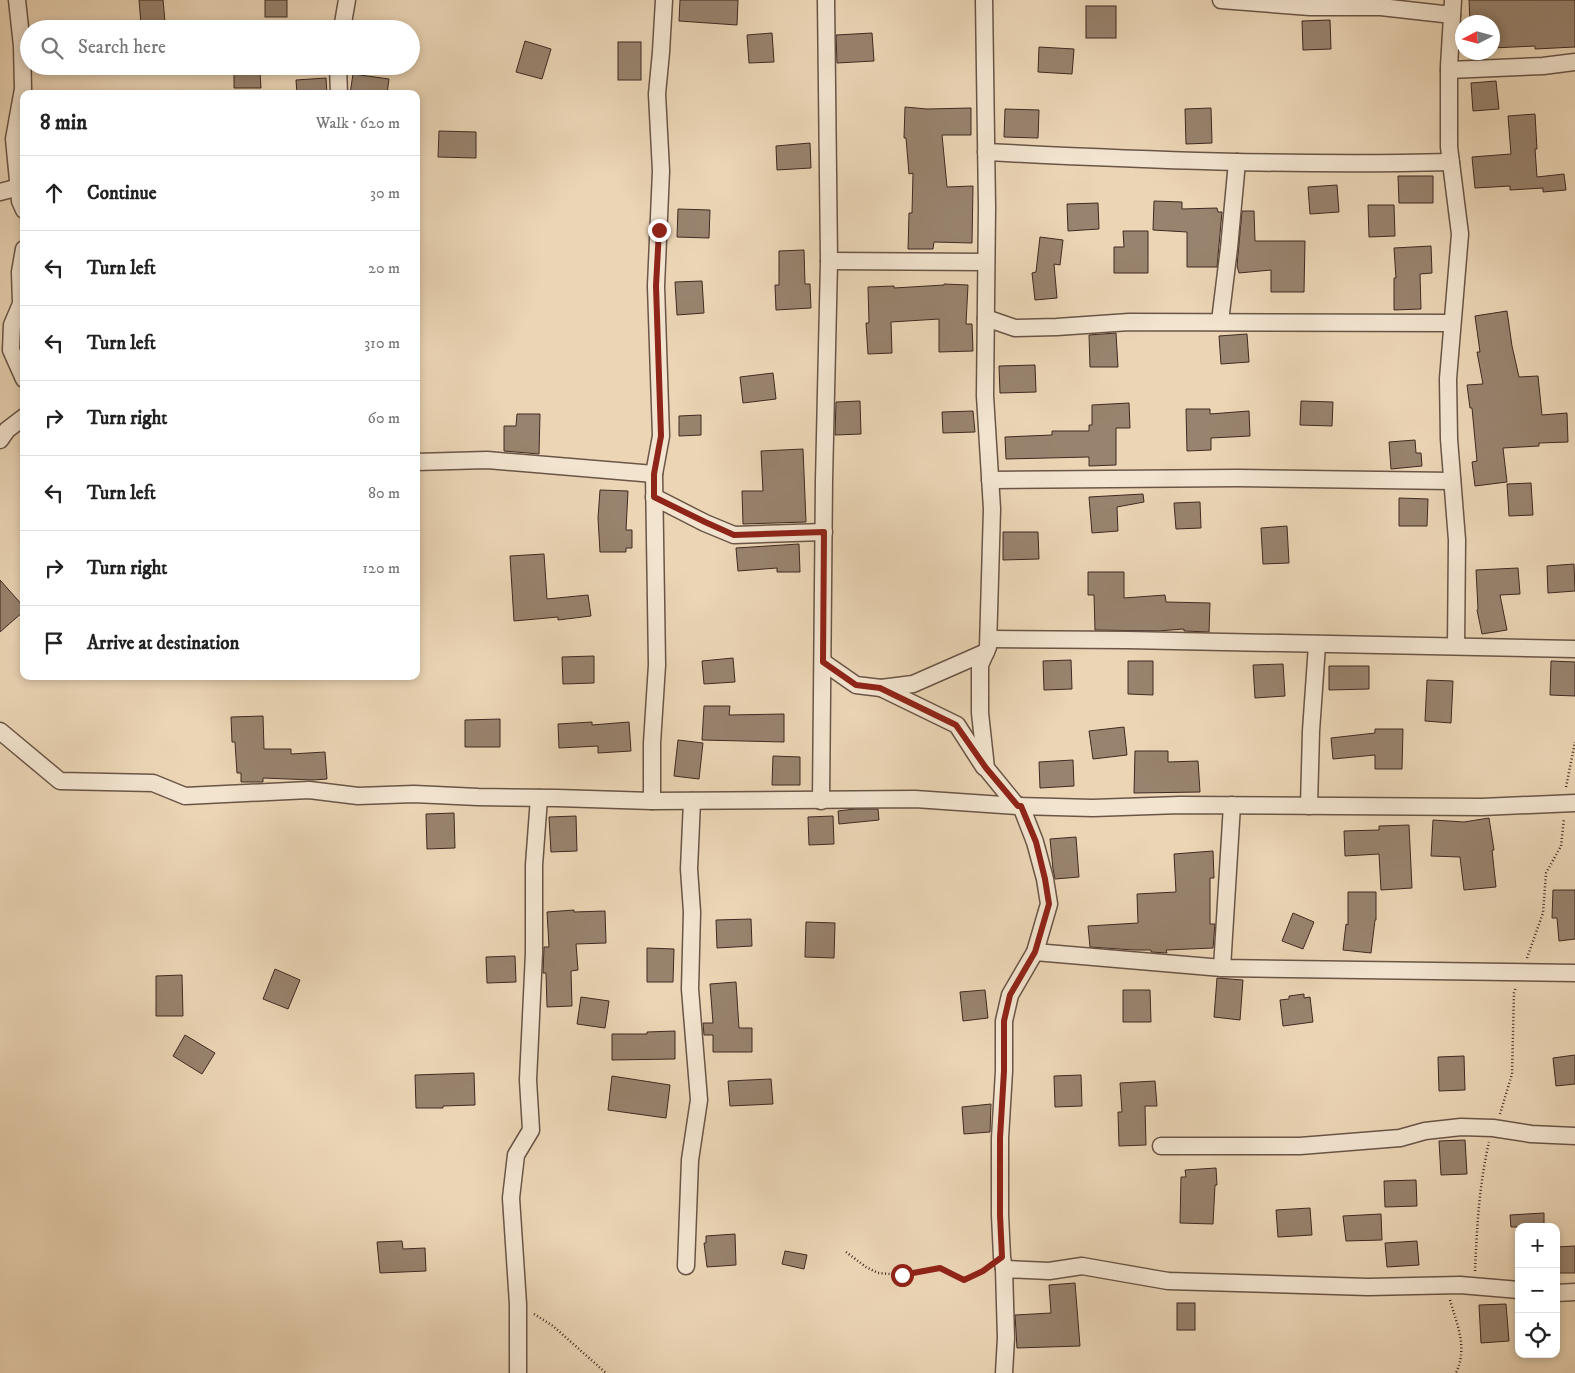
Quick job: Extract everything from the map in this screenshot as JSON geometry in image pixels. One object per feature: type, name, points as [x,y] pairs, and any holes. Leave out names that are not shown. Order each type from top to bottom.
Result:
[{"type":"street","points":[[17,0],[20,28]]},
{"type":"street","points":[[344,20],[347,0]]},
{"type":"street","points":[[652,801],[652,743],[657,665],[654,474],[661,436],[656,286],[661,171],[657,94],[664,0]]},
{"type":"street","points":[[821,801],[829,261],[826,0]]},
{"type":"street","points":[[984,0],[986,152],[985,396],[992,509],[987,646],[980,665],[980,704],[986,768]]},
{"type":"street","points":[[1221,0],[1310,7],[1452,8],[1449,70],[1449,146],[1460,234],[1448,379],[1449,439],[1457,540],[1456,646]]},
{"type":"street","points":[[1449,70],[1543,66],[1575,62]]},
{"type":"street","points":[[23,75],[24,90]]},
{"type":"street","points":[[338,75],[339,90]]},
{"type":"street","points":[[20,110],[14,139],[20,201]]},
{"type":"street","points":[[986,152],[1101,158],[1354,165],[1451,162]]},
{"type":"street","points":[[1220,321],[1237,162]]},
{"type":"street","points":[[0,192],[19,187]]},
{"type":"street","points":[[829,261],[986,262]]},
{"type":"street","points":[[20,308],[12,325],[11,350],[20,370]]},
{"type":"street","points":[[986,318],[1015,328],[1128,322],[1452,323]]},
{"type":"street","points":[[0,440],[7,430],[20,420]]},
{"type":"street","points":[[420,462],[487,460],[654,474]]},
{"type":"street","points":[[990,480],[1152,478],[1452,480]]},
{"type":"street","points":[[654,497],[734,535],[824,532]]},
{"type":"street","points":[[823,662],[856,685],[880,688],[913,684],[987,646],[1127,640],[1575,649]]},
{"type":"street","points":[[1309,806],[1311,731],[1317,645]]},
{"type":"street","points":[[880,688],[956,725],[986,768],[1019,806],[1036,842],[1045,879],[1049,904],[1035,952],[1010,995],[1004,1021],[1004,1071],[1000,1138],[1000,1196],[1006,1338],[1004,1373]]},
{"type":"street","points":[[0,731],[60,781],[154,783],[185,796],[310,790],[358,796],[414,794],[478,798],[652,801],[915,799],[1019,806],[1093,808],[1232,805],[1482,807],[1571,803]]},
{"type":"street","points":[[518,1373],[518,1304],[511,1198],[516,1155],[531,1130],[528,1080],[534,953],[534,865],[539,798]]},
{"type":"street","points":[[686,1266],[690,1160],[699,1100],[690,989],[692,912],[689,869],[692,801]]},
{"type":"street","points":[[1222,968],[1232,805]]},
{"type":"street","points":[[1035,952],[1222,968],[1575,973]]},
{"type":"street","points":[[1161,1146],[1300,1146],[1400,1138],[1425,1131],[1461,1127],[1493,1128],[1531,1134],[1575,1136]]},
{"type":"street","points":[[1003,1263],[1049,1271],[1082,1266],[1168,1281],[1368,1287],[1460,1285],[1515,1290]]},
{"type":"street","points":[[1560,1293],[1575,1292]]},
{"type":"path","points":[[1456,1373],[1461,1362],[1460,1332],[1449,1296],[1475,1271],[1482,1171],[1493,1128],[1500,1116],[1512,1074],[1514,993],[1543,913],[1546,873],[1561,846],[1571,803],[1566,786],[1575,742]]},
{"type":"path","points":[[846,1252],[866,1267],[878,1273],[902,1275],[940,1268],[964,1280],[1003,1263]]},
{"type":"path","points":[[518,1304],[553,1326],[606,1373]]},
{"type":"building","points":[[139,0],[163,0],[165,20],[141,20]]},
{"type":"building","points":[[265,0],[287,0],[287,17],[265,17]]},
{"type":"building","points":[[680,0],[738,0],[737,25],[679,21]]},
{"type":"building","points":[[1469,0],[1575,0],[1575,47],[1535,49],[1535,46],[1500,48],[1500,15],[1470,15]]},
{"type":"building","points":[[1086,6],[1116,6],[1116,38],[1086,38]]},
{"type":"building","points":[[1330,20],[1331,49],[1303,50],[1302,21]]},
{"type":"building","points":[[772,33],[774,62],[749,63],[747,35]]},
{"type":"building","points":[[872,33],[874,61],[837,63],[836,35]]},
{"type":"building","points":[[525,41],[551,49],[542,79],[516,72]]},
{"type":"building","points":[[618,42],[641,42],[641,80],[618,80]]},
{"type":"building","points":[[1039,47],[1074,49],[1072,74],[1038,72]]},
{"type":"building","points":[[234,75],[260,75],[261,88],[234,88]]},
{"type":"building","points":[[353,75],[389,79],[388,90],[351,90]]},
{"type":"building","points":[[326,78],[327,90],[297,90],[296,80]]},
{"type":"building","points":[[1496,81],[1499,109],[1473,111],[1471,83]]},
{"type":"building","points":[[905,107],[927,109],[971,108],[971,135],[942,135],[947,187],[973,186],[972,243],[934,242],[933,249],[908,249],[909,213],[912,213],[913,173],[909,174],[906,138],[904,138]]},
{"type":"building","points":[[1211,108],[1212,143],[1186,144],[1185,109]]},
{"type":"building","points":[[1005,109],[1039,110],[1038,138],[1004,137]]},
{"type":"building","points":[[1535,114],[1537,177],[1564,174],[1566,190],[1543,192],[1543,188],[1510,190],[1510,186],[1475,188],[1472,157],[1511,154],[1508,116]]},
{"type":"building","points":[[439,131],[476,132],[476,158],[438,157]]},
{"type":"building","points":[[810,143],[811,168],[777,170],[776,146]]},
{"type":"building","points":[[1398,176],[1433,176],[1433,203],[1399,203]]},
{"type":"building","points":[[1337,185],[1339,212],[1310,214],[1308,187]]},
{"type":"building","points":[[1154,201],[1182,202],[1182,209],[1217,208],[1218,212],[1222,212],[1217,267],[1187,267],[1187,232],[1153,230]]},
{"type":"building","points":[[1098,203],[1099,229],[1068,231],[1067,204]]},
{"type":"building","points":[[1368,205],[1394,205],[1395,236],[1369,237]]},
{"type":"building","points":[[678,209],[710,210],[709,238],[677,237]]},
{"type":"building","points":[[1242,211],[1254,211],[1255,241],[1305,241],[1304,292],[1271,292],[1271,270],[1239,273],[1237,266]]},
{"type":"building","points":[[1123,231],[1148,231],[1148,273],[1114,273],[1114,247],[1124,247]]},
{"type":"building","points":[[1040,237],[1063,240],[1060,265],[1054,264],[1057,298],[1035,300],[1032,273],[1036,272]]},
{"type":"building","points":[[1431,246],[1432,273],[1420,274],[1421,309],[1394,310],[1394,278],[1396,278],[1394,248]]},
{"type":"building","points":[[804,250],[805,284],[810,284],[811,308],[776,310],[775,285],[779,285],[779,251]]},
{"type":"building","points":[[702,281],[704,313],[677,315],[675,282]]},
{"type":"building","points":[[944,284],[968,285],[966,324],[972,324],[973,351],[939,352],[939,319],[891,322],[892,353],[868,354],[866,323],[869,323],[868,287],[894,286],[894,288]]},
{"type":"building","points":[[1507,311],[1519,377],[1538,376],[1542,415],[1567,413],[1568,442],[1539,443],[1539,446],[1503,448],[1507,482],[1475,486],[1472,462],[1477,461],[1472,408],[1470,408],[1467,385],[1483,384],[1477,352],[1480,352],[1475,316]]},
{"type":"building","points":[[1116,333],[1118,367],[1090,367],[1089,335]]},
{"type":"building","points":[[1247,334],[1249,362],[1221,364],[1219,336]]},
{"type":"building","points":[[1035,365],[1036,392],[1000,393],[999,366]]},
{"type":"building","points":[[773,373],[776,399],[743,403],[740,377]]},
{"type":"building","points":[[860,401],[861,434],[835,435],[836,402]]},
{"type":"building","points":[[1301,401],[1333,402],[1332,426],[1300,425]]},
{"type":"building","points":[[1129,403],[1130,428],[1116,428],[1116,465],[1089,466],[1089,457],[1006,459],[1005,437],[1052,435],[1052,431],[1089,431],[1089,425],[1092,425],[1092,405]]},
{"type":"building","points":[[1186,409],[1210,409],[1210,414],[1249,411],[1250,436],[1211,438],[1211,450],[1187,451]]},
{"type":"building","points":[[973,411],[975,432],[943,433],[942,412]]},
{"type":"building","points":[[517,414],[540,414],[539,454],[504,451],[504,426],[516,426]]},
{"type":"building","points":[[701,415],[701,435],[679,436],[679,416]]},
{"type":"building","points":[[1415,440],[1416,453],[1421,453],[1422,466],[1391,469],[1389,442]]},
{"type":"building","points":[[803,449],[806,522],[743,524],[742,491],[763,491],[761,451]]},
{"type":"building","points":[[1531,483],[1533,515],[1509,516],[1507,484]]},
{"type":"building","points":[[600,490],[628,491],[626,530],[632,530],[632,548],[626,548],[626,552],[600,552],[598,518]]},
{"type":"building","points":[[1143,494],[1144,502],[1117,507],[1118,531],[1092,533],[1089,497]]},
{"type":"building","points":[[1399,498],[1428,499],[1427,526],[1399,526]]},
{"type":"building","points":[[1200,502],[1201,528],[1176,529],[1174,503]]},
{"type":"building","points":[[1287,526],[1289,563],[1263,564],[1261,528]]},
{"type":"building","points":[[1003,532],[1038,532],[1039,559],[1003,560]]},
{"type":"building","points":[[799,544],[800,572],[777,572],[777,568],[738,571],[736,548]]},
{"type":"building","points":[[544,554],[547,599],[588,595],[591,616],[558,620],[558,617],[514,621],[510,556]]},
{"type":"building","points":[[1574,564],[1575,591],[1548,593],[1547,566]]},
{"type":"building","points":[[1518,568],[1520,594],[1500,595],[1507,630],[1482,634],[1477,610],[1476,570]]},
{"type":"building","points":[[1088,572],[1124,572],[1124,598],[1165,595],[1166,602],[1210,603],[1209,632],[1184,631],[1184,629],[1158,631],[1095,630],[1094,595],[1088,595]]},
{"type":"building","points":[[0,580],[20,602],[20,614],[0,632]]},
{"type":"building","points":[[594,656],[594,683],[563,684],[562,657]]},
{"type":"building","points":[[733,658],[735,682],[704,684],[702,661]]},
{"type":"building","points":[[1071,660],[1072,689],[1044,690],[1043,661]]},
{"type":"building","points":[[1128,661],[1153,661],[1153,695],[1128,694]]},
{"type":"building","points":[[1551,661],[1575,662],[1575,696],[1550,695]]},
{"type":"building","points":[[1283,664],[1285,696],[1255,698],[1253,665]]},
{"type":"building","points":[[1329,666],[1369,666],[1369,689],[1329,690]]},
{"type":"building","points":[[1427,680],[1453,681],[1451,723],[1425,721]]},
{"type":"building","points":[[704,706],[730,706],[729,715],[784,714],[784,742],[702,740]]},
{"type":"building","points":[[263,716],[264,749],[291,749],[291,754],[325,752],[327,779],[263,778],[263,782],[241,782],[241,773],[237,773],[235,742],[232,742],[231,717]]},
{"type":"building","points":[[500,719],[500,747],[465,747],[465,720]]},
{"type":"building","points":[[592,722],[592,725],[629,722],[631,751],[598,753],[598,746],[559,748],[558,724]]},
{"type":"building","points":[[1124,727],[1127,755],[1093,759],[1089,731]]},
{"type":"building","points":[[1375,729],[1403,729],[1402,769],[1375,769],[1375,755],[1333,759],[1331,738],[1375,733]]},
{"type":"building","points":[[678,740],[703,743],[699,779],[674,776]]},
{"type":"building","points":[[1135,751],[1168,751],[1168,762],[1198,761],[1200,792],[1134,793]]},
{"type":"building","points":[[773,756],[800,757],[800,785],[772,785]]},
{"type":"building","points":[[1073,760],[1074,786],[1040,788],[1039,762]]},
{"type":"building","points":[[878,809],[879,820],[839,824],[838,811]]},
{"type":"building","points":[[454,813],[455,848],[427,849],[426,814]]},
{"type":"building","points":[[576,816],[577,851],[551,852],[549,817]]},
{"type":"building","points":[[833,816],[834,844],[809,845],[808,817]]},
{"type":"building","points":[[1489,818],[1494,850],[1492,850],[1496,887],[1464,890],[1460,857],[1431,856],[1433,820],[1464,822]]},
{"type":"building","points":[[1409,825],[1412,888],[1381,890],[1379,854],[1345,856],[1344,831],[1379,830],[1379,826]]},
{"type":"building","points":[[1076,837],[1079,877],[1055,879],[1050,839]]},
{"type":"building","points":[[1213,851],[1214,878],[1210,878],[1210,924],[1215,924],[1213,948],[1166,950],[1167,953],[1151,952],[1151,950],[1090,947],[1088,926],[1138,923],[1137,894],[1176,892],[1174,854]]},
{"type":"building","points":[[1553,890],[1575,890],[1575,939],[1559,941],[1557,918],[1552,918]]},
{"type":"building","points":[[1348,892],[1376,892],[1376,920],[1371,953],[1343,950],[1346,924],[1348,925]]},
{"type":"building","points":[[574,910],[574,912],[605,911],[606,943],[576,944],[578,970],[571,971],[572,1006],[547,1007],[546,973],[543,973],[544,947],[549,947],[547,912]]},
{"type":"building","points":[[1293,913],[1314,922],[1303,949],[1282,941]]},
{"type":"building","points":[[751,919],[752,946],[717,948],[716,920]]},
{"type":"building","points":[[806,922],[835,923],[834,958],[805,957]]},
{"type":"building","points":[[647,948],[674,949],[673,982],[647,982]]},
{"type":"building","points":[[515,956],[516,982],[487,983],[486,957]]},
{"type":"building","points":[[275,969],[300,980],[288,1009],[263,999]]},
{"type":"building","points":[[182,975],[183,1016],[156,1016],[156,976]]},
{"type":"building","points":[[1217,978],[1243,980],[1240,1020],[1214,1017]]},
{"type":"building","points":[[736,982],[739,1028],[752,1028],[752,1052],[713,1052],[713,1035],[704,1035],[703,1023],[713,1023],[710,984]]},
{"type":"building","points":[[985,990],[988,1018],[963,1021],[960,992]]},
{"type":"building","points":[[1123,990],[1150,990],[1151,1022],[1123,1022]]},
{"type":"building","points":[[1304,994],[1304,998],[1310,997],[1313,1022],[1283,1026],[1280,1000],[1289,999],[1289,996]]},
{"type":"building","points":[[581,997],[609,1001],[605,1028],[577,1024]]},
{"type":"building","points":[[675,1031],[675,1059],[612,1060],[612,1034],[647,1034],[647,1032]]},
{"type":"building","points":[[185,1035],[215,1053],[202,1074],[173,1056]]},
{"type":"building","points":[[1575,1055],[1575,1084],[1556,1086],[1553,1058]]},
{"type":"building","points":[[1464,1056],[1465,1090],[1439,1091],[1438,1057]]},
{"type":"building","points":[[474,1073],[475,1105],[416,1108],[415,1075]]},
{"type":"building","points":[[1081,1075],[1082,1106],[1055,1107],[1054,1076]]},
{"type":"building","points":[[612,1076],[670,1085],[666,1118],[608,1110]]},
{"type":"building","points":[[771,1079],[773,1104],[730,1106],[728,1081]]},
{"type":"building","points":[[1155,1081],[1157,1106],[1145,1106],[1146,1145],[1119,1146],[1118,1112],[1122,1112],[1120,1083]]},
{"type":"building","points":[[991,1104],[990,1132],[964,1134],[962,1107]]},
{"type":"building","points":[[1465,1140],[1467,1174],[1441,1175],[1439,1141]]},
{"type":"building","points":[[1216,1168],[1217,1185],[1215,1185],[1213,1224],[1180,1223],[1181,1177],[1186,1177],[1185,1170]]},
{"type":"building","points":[[1416,1180],[1417,1206],[1385,1207],[1384,1181]]},
{"type":"building","points":[[1310,1208],[1312,1235],[1278,1237],[1276,1210]]},
{"type":"building","points":[[1544,1213],[1544,1223],[1515,1223],[1515,1227],[1511,1227],[1510,1215]]},
{"type":"building","points":[[1381,1214],[1382,1240],[1346,1241],[1343,1216]]},
{"type":"building","points":[[735,1234],[736,1265],[707,1267],[704,1243],[706,1243],[706,1236]]},
{"type":"building","points":[[402,1241],[403,1249],[425,1248],[426,1271],[380,1273],[377,1242]]},
{"type":"building","points":[[1417,1241],[1419,1265],[1387,1267],[1385,1243]]},
{"type":"building","points":[[1575,1246],[1575,1273],[1560,1273],[1560,1247]]},
{"type":"building","points":[[785,1251],[807,1255],[804,1269],[782,1264]]},
{"type":"building","points":[[1075,1283],[1080,1346],[1017,1348],[1015,1315],[1051,1313],[1049,1285]]},
{"type":"building","points":[[1177,1303],[1195,1303],[1195,1330],[1177,1330]]},
{"type":"building","points":[[1506,1304],[1509,1341],[1481,1343],[1479,1305]]},
{"type":"route","points":[[659,230],[656,286],[661,436],[654,474],[654,497],[734,535],[824,532],[823,662],[856,685],[880,688],[956,725],[1000,786],[1018,806],[1021,806],[1036,842],[1045,879],[1049,904],[1035,952],[1010,995],[1004,1021],[1004,1071],[1000,1138],[1002,1257],[983,1271],[964,1280],[940,1268],[902,1275]]}]
